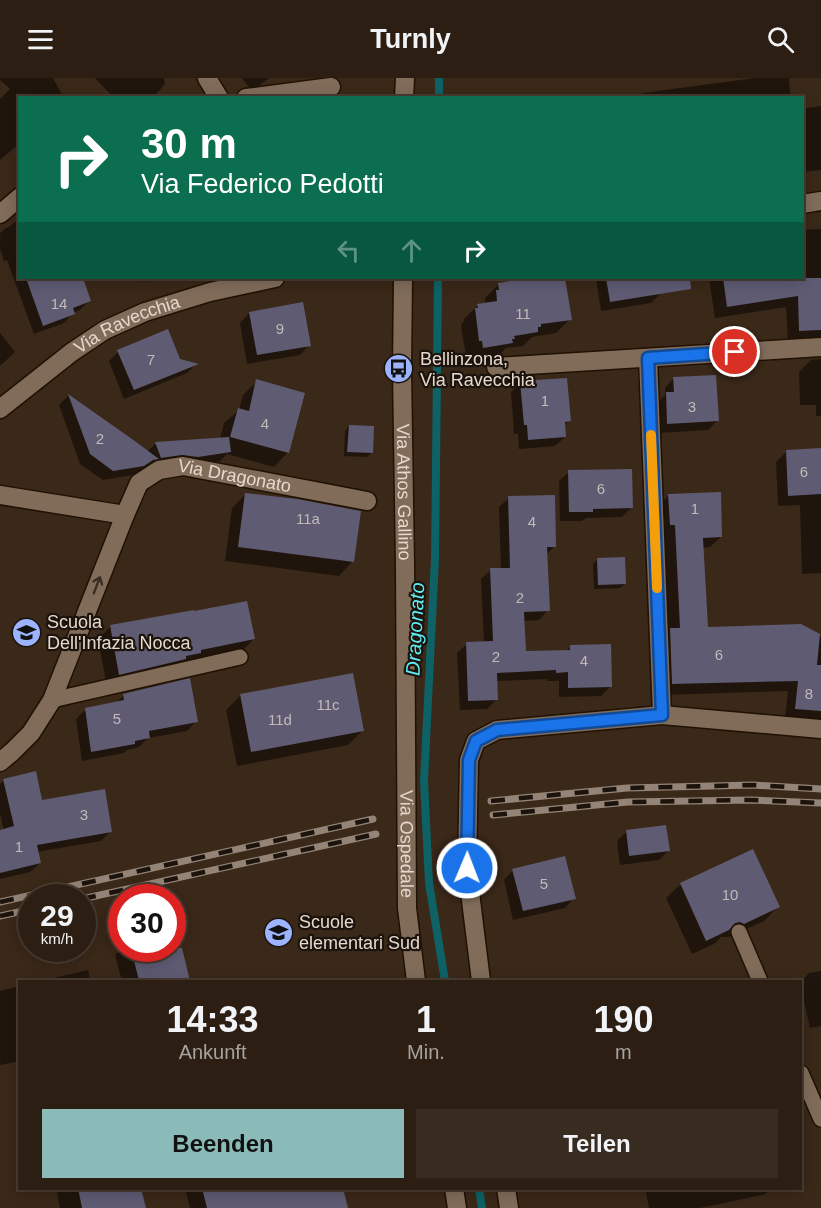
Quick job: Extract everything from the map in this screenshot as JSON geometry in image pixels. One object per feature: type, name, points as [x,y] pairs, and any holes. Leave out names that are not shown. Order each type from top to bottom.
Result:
[{"type":"street","points":[[207,78],[218,96]]},
{"type":"street","points":[[404,96],[405,78]]},
{"type":"street","points":[[261,96],[331,87]]},
{"type":"street","points":[[0,214],[18,199]]},
{"type":"street","points":[[804,204],[821,201]]},
{"type":"street","name":"Via Ravecchia","points":[[0,409],[72,352],[105,330],[145,312],[210,292],[270,279]]},
{"type":"street","name":"Via Athos Gallino","points":[[403,279],[407,778]]},
{"type":"street","points":[[496,367],[821,347]]},
{"type":"street","points":[[648,358],[662,715]]},
{"type":"street","name":"Via Dragonato","points":[[0,762],[31,733],[52,700],[139,483],[159,470],[183,466],[367,501]]},
{"type":"street","points":[[0,495],[125,516]]},
{"type":"street","points":[[481,980],[467,868],[469,760],[476,741],[497,730],[662,715],[821,729]]},
{"type":"street","name":"Via Ospedale","points":[[407,778],[407,908],[416,980]]},
{"type":"street","points":[[454,1190],[457,1208]]},
{"type":"street","points":[[506,1190],[509,1208]]},
{"type":"lane","points":[[52,700],[240,657]]},
{"type":"lane","points":[[739,932],[760,980]]},
{"type":"lane","points":[[802,1075],[821,1119]]},
{"type":"building","points":[[821,278],[821,330],[799,331],[798,296],[727,307],[723,279]]},
{"type":"building","points":[[26,279],[83,279],[91,301],[73,308],[75,314],[43,326]]},
{"type":"building","points":[[565,279],[572,320],[541,324],[538,332],[514,336],[513,343],[483,348],[482,341],[479,341],[475,308],[478,308],[477,304],[497,301],[498,283],[516,280]]},
{"type":"building","points":[[606,279],[690,279],[691,289],[610,302]]},
{"type":"building","points":[[303,302],[311,346],[257,355],[249,312]]},
{"type":"building","points":[[168,329],[180,359],[199,364],[134,390],[117,350]]},
{"type":"building","points":[[716,375],[719,421],[667,424],[666,392],[674,392],[673,377]]},
{"type":"building","points":[[567,378],[571,421],[565,422],[566,437],[528,440],[527,425],[524,425],[520,381]]},
{"type":"building","points":[[256,379],[305,393],[289,453],[230,437],[238,408],[249,411]]},
{"type":"building","points":[[68,394],[159,459],[144,466],[113,471],[90,454]]},
{"type":"building","points":[[349,425],[374,426],[373,453],[347,452]]},
{"type":"building","points":[[229,437],[231,452],[198,457],[182,455],[161,458],[155,442]]},
{"type":"building","points":[[821,448],[821,494],[788,496],[786,450]]},
{"type":"building","points":[[632,469],[633,508],[569,512],[568,470]]},
{"type":"building","points":[[721,492],[722,537],[703,538],[708,627],[801,624],[820,634],[817,665],[821,665],[821,711],[795,709],[798,681],[672,684],[670,628],[680,628],[675,525],[670,525],[668,494]]},
{"type":"building","points":[[245,493],[297,499],[361,511],[354,562],[238,547]]},
{"type":"building","points":[[555,495],[556,547],[547,547],[550,611],[524,612],[526,651],[570,650],[570,645],[611,644],[612,687],[568,688],[568,672],[556,673],[556,670],[497,673],[498,700],[468,701],[466,642],[493,641],[490,568],[510,568],[508,496]]},
{"type":"building","points":[[625,557],[626,584],[598,585],[597,558]]},
{"type":"building","points":[[247,601],[255,639],[201,650],[201,653],[186,656],[186,659],[119,675],[110,625]]},
{"type":"building","points":[[353,673],[364,731],[251,752],[240,694]]},
{"type":"building","points":[[190,678],[198,722],[149,731],[150,738],[135,741],[135,744],[91,752],[85,708],[124,700],[123,694]]},
{"type":"building","points":[[36,771],[42,800],[105,789],[112,832],[37,845],[41,863],[0,873],[0,830],[14,826],[3,779]]},
{"type":"building","points":[[666,825],[670,851],[629,856],[626,830]]},
{"type":"building","points":[[753,849],[780,907],[744,924],[735,923],[729,930],[706,941],[680,883]]},
{"type":"building","points":[[565,856],[576,899],[523,911],[512,869]]},
{"type":"building","points":[[134,962],[185,962],[190,980],[139,980]]},
{"type":"building","points":[[78,1190],[142,1190],[146,1208],[82,1208]]},
{"type":"building","points":[[202,1190],[344,1190],[348,1208],[207,1208]]},
{"type":"waterway","name":"Dragonato","points":[[439,78],[439,96]]},
{"type":"waterway","name":"Dragonato","points":[[438,279],[435,559],[424,781],[429,883],[445,980]]},
{"type":"waterway","name":"Dragonato","points":[[479,1190],[482,1208]]},
{"type":"railway","points":[[491,801],[627,788],[753,785],[821,789]]},
{"type":"railway","points":[[493,815],[628,802],[752,800],[821,803]]},
{"type":"railway","points":[[0,902],[373,819]]},
{"type":"railway","points":[[96,896],[376,834]]},
{"type":"railway","points":[[0,916],[18,912]]},
{"type":"slow traffic","points":[[651,435],[657,588]]},
{"type":"place","name":"Bellinzona, Via Ravecchia","points":[[399,369]]},
{"type":"place","name":"Scuola Dell'Infazia Nocca","points":[[26,632]]},
{"type":"place","name":"Scuole elementari Sud","points":[[278,932]]},
{"type":"route","points":[[467,868],[469,760],[476,741],[497,730],[662,715],[648,358],[735,352]]}]
